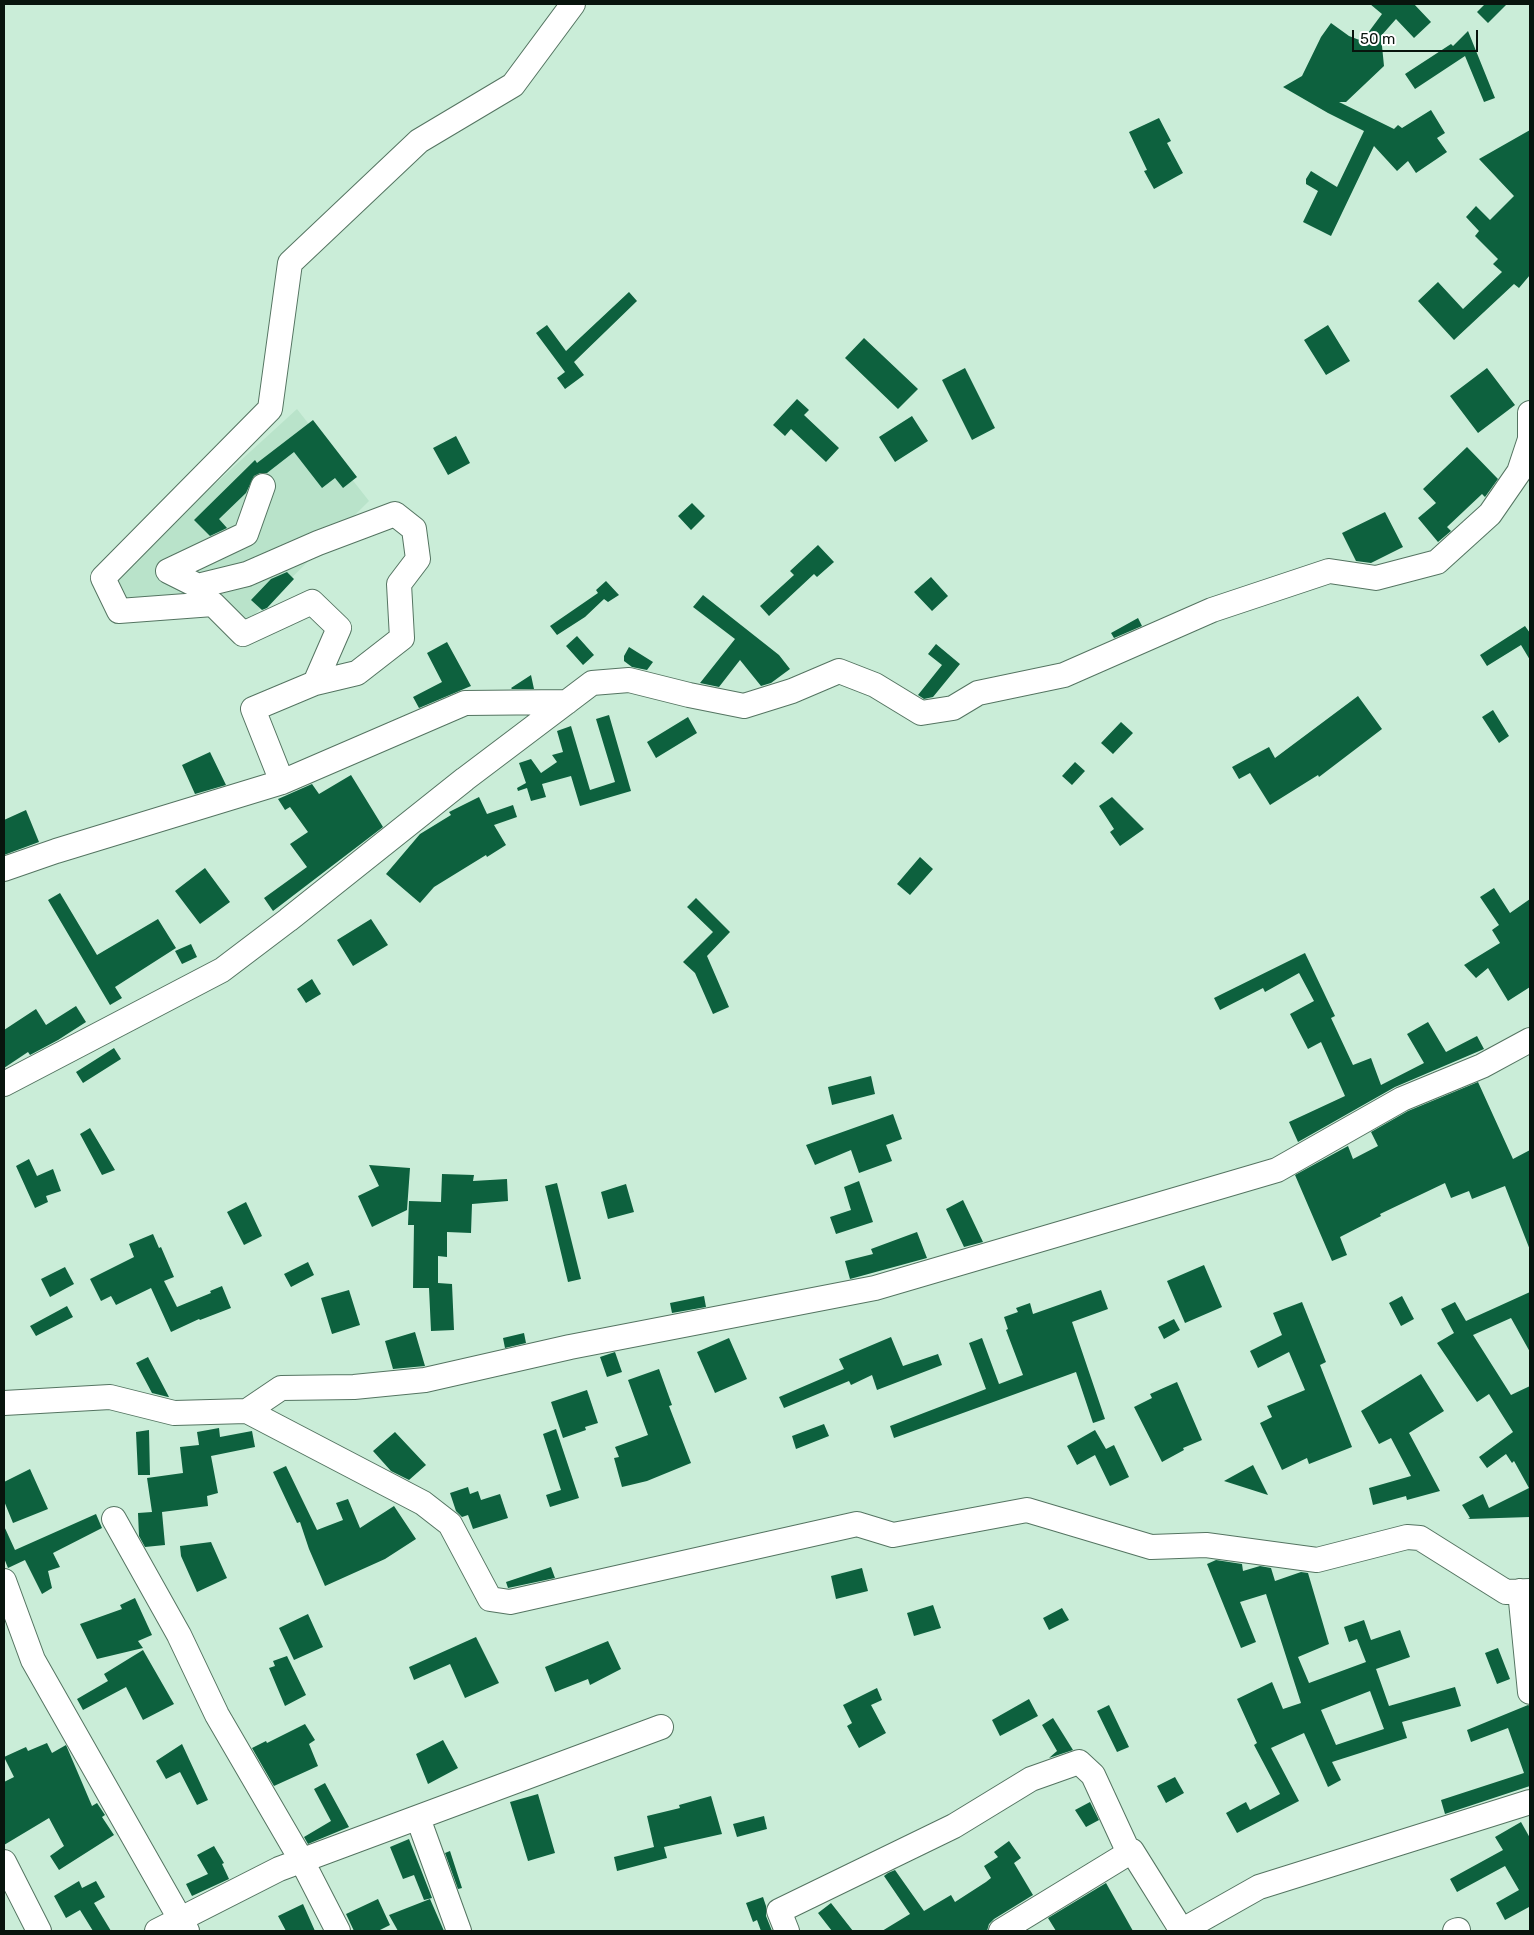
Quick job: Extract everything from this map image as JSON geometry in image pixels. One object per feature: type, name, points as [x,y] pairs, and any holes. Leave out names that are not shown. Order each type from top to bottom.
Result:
[{"type":"street","points":[[315,683],[339,628],[312,602],[243,634],[213,604],[119,611],[103,578],[270,409],[290,262],[419,141],[514,85],[573,4]]},
{"type":"street","points":[[4,1084],[222,970],[465,779],[592,683],[629,680],[744,706],[792,691],[839,671],[875,685],[921,713],[953,708],[978,693],[1064,675],[1212,610],[1329,571],[1376,578],[1437,562],[1490,514],[1519,472],[1530,438],[1530,412]]},
{"type":"street","points":[[263,486],[246,534],[168,571],[198,586],[247,574],[318,543],[395,514],[414,529],[418,559],[399,584],[402,638],[357,673],[315,683],[252,710],[282,782]]},
{"type":"street","points":[[4,870],[56,851],[282,782],[466,703],[567,702]]},
{"type":"street","points":[[246,1411],[281,1388],[354,1388],[425,1380],[570,1347],[875,1288],[1277,1170],[1402,1099],[1482,1066],[1530,1040]]},
{"type":"street","points":[[4,1403],[110,1397],[174,1413],[246,1411],[423,1503],[450,1524],[490,1599],[510,1602],[857,1524],[893,1535],[1026,1510],[1151,1547],[1206,1545],[1317,1560],[1407,1537],[1420,1538],[1506,1592],[1525,1591],[1530,1692]]},
{"type":"street","points":[[114,1519],[179,1634],[217,1715],[302,1861],[338,1931]]},
{"type":"street","points":[[4,1581],[33,1660],[184,1925]]},
{"type":"street","points":[[158,1931],[184,1925],[279,1869],[662,1727]]},
{"type":"street","points":[[787,1931],[779,1911],[954,1826],[1031,1779],[1079,1762],[1093,1775],[1129,1852],[1132,1851],[1181,1931],[1259,1887],[1530,1802]]},
{"type":"street","points":[[418,1818],[459,1931]]},
{"type":"street","points":[[1001,1931],[1129,1852]]},
{"type":"street","points":[[4,1862],[39,1931]]},
{"type":"shaded area","points":[[297,409],[369,501],[245,624],[214,596],[125,606],[112,578]]},
{"type":"building","points":[[1370,4],[1414,4],[1431,22],[1414,38],[1396,19],[1381,36],[1384,66],[1346,102],[1339,102],[1394,129],[1398,125],[1402,128],[1431,110],[1445,133],[1437,138],[1447,152],[1416,173],[1408,161],[1397,171],[1374,146],[1331,236],[1303,222],[1318,191],[1306,184],[1306,179],[1311,171],[1337,187],[1364,131],[1283,87],[1302,76],[1321,37],[1331,23],[1349,36],[1362,41],[1382,14]]},
{"type":"building","points":[[1485,4],[1507,4],[1488,23],[1477,12]]},
{"type":"building","points":[[1468,31],[1495,98],[1484,102],[1465,56],[1415,89],[1405,74],[1451,44],[1453,46]]},
{"type":"building","points":[[1159,118],[1171,141],[1167,143],[1183,173],[1154,189],[1144,171],[1147,170],[1129,132]]},
{"type":"building","points":[[1530,130],[1530,275],[1519,288],[1514,284],[1454,340],[1418,301],[1438,282],[1463,309],[1502,272],[1493,264],[1498,259],[1475,236],[1479,231],[1466,217],[1476,206],[1490,220],[1514,196],[1479,159]]},
{"type":"building","points":[[629,292],[637,301],[574,362],[584,375],[565,389],[557,378],[565,372],[536,333],[547,325],[566,351]]},
{"type":"building","points":[[1328,325],[1350,361],[1326,375],[1304,340]]},
{"type":"building","points":[[864,338],[918,389],[898,409],[845,358]]},
{"type":"building","points":[[965,368],[995,428],[972,440],[942,380]]},
{"type":"building","points":[[1487,368],[1515,405],[1478,433],[1450,396]]},
{"type":"building","points":[[797,399],[809,410],[804,415],[839,448],[826,462],[791,429],[785,436],[773,425]]},
{"type":"building","points":[[912,416],[928,441],[895,462],[879,437]]},
{"type":"building","points":[[313,420],[357,477],[343,488],[335,478],[322,488],[294,452],[267,473],[260,473],[254,476],[246,493],[219,519],[227,528],[210,536],[194,520],[255,460],[257,463]]},
{"type":"building","points":[[456,436],[470,463],[448,475],[433,448]]},
{"type":"building","points":[[1467,447],[1498,479],[1485,497],[1482,494],[1447,527],[1451,531],[1438,542],[1418,518],[1436,503],[1423,489]]},
{"type":"building","points":[[692,503],[705,516],[691,530],[678,516]]},
{"type":"building","points":[[1385,512],[1403,547],[1371,563],[1356,561],[1342,533]]},
{"type":"building","points":[[818,545],[834,562],[817,577],[814,574],[769,616],[760,606],[794,575],[790,571]]},
{"type":"building","points":[[287,572],[294,579],[267,608],[262,610],[251,600],[271,579]]},
{"type":"building","points":[[931,577],[948,596],[932,611],[914,592]]},
{"type":"building","points":[[606,581],[619,595],[608,602],[604,599],[585,617],[557,635],[550,626],[598,593],[596,590]]},
{"type":"building","points":[[703,595],[779,655],[790,669],[771,683],[761,686],[740,660],[719,687],[700,683],[735,639],[693,607]]},
{"type":"building","points":[[1138,618],[1142,626],[1114,638],[1111,633]]},
{"type":"building","points":[[1525,626],[1530,633],[1530,660],[1521,645],[1487,666],[1480,655]]},
{"type":"building","points":[[577,636],[594,655],[583,665],[566,646]]},
{"type":"building","points":[[447,642],[471,686],[419,708],[413,697],[442,682],[427,653]]},
{"type":"building","points":[[936,644],[960,664],[933,697],[924,699],[918,695],[942,665],[928,654]]},
{"type":"building","points":[[629,647],[653,662],[647,670],[632,667],[624,661],[624,656]]},
{"type":"building","points":[[531,675],[534,689],[511,688]]},
{"type":"building","points":[[1358,696],[1382,729],[1319,777],[1318,775],[1270,805],[1250,773],[1239,779],[1232,767],[1269,747],[1275,758]]},
{"type":"building","points":[[1493,710],[1509,736],[1499,743],[1482,717]]},
{"type":"building","points":[[609,715],[631,791],[580,806],[571,776],[542,784],[546,797],[531,801],[527,788],[518,791],[517,788],[526,783],[519,763],[531,759],[541,773],[557,762],[552,755],[563,752],[557,731],[571,726],[590,790],[615,782],[596,719]]},
{"type":"building","points":[[688,717],[697,733],[656,758],[647,742]]},
{"type":"building","points":[[1121,722],[1133,733],[1113,754],[1101,743]]},
{"type":"building","points":[[210,752],[226,785],[195,794],[182,765]]},
{"type":"building","points":[[1075,762],[1085,771],[1072,785],[1062,776]]},
{"type":"building","points":[[351,775],[383,827],[273,911],[264,898],[307,867],[290,844],[308,832],[290,807],[285,810],[278,799],[312,784],[319,794]]},
{"type":"building","points":[[479,797],[487,814],[513,805],[517,817],[494,825],[506,845],[434,887],[420,903],[386,874],[420,834],[451,815],[449,812]]},
{"type":"building","points":[[1112,797],[1144,829],[1120,846],[1110,832],[1114,829],[1099,806]]},
{"type":"building","points":[[26,810],[39,842],[4,855],[4,820]]},
{"type":"building","points":[[920,857],[933,869],[910,895],[897,884]]},
{"type":"building","points":[[205,868],[230,902],[200,924],[175,891]]},
{"type":"building","points":[[1494,888],[1510,913],[1530,899],[1530,987],[1508,1001],[1488,968],[1476,978],[1464,965],[1500,943],[1492,930],[1499,925],[1480,897]]},
{"type":"building","points":[[60,893],[97,955],[158,919],[176,948],[115,987],[122,998],[110,1005],[48,900]]},
{"type":"building","points":[[696,898],[730,932],[707,956],[729,1007],[713,1014],[695,973],[683,962],[713,932],[687,907]]},
{"type":"building","points":[[371,919],[388,945],[353,966],[337,940]]},
{"type":"building","points":[[191,944],[197,957],[182,964],[175,951]]},
{"type":"building","points":[[1305,953],[1335,1016],[1331,1018],[1353,1065],[1371,1058],[1381,1085],[1424,1063],[1407,1034],[1428,1022],[1446,1052],[1477,1036],[1484,1049],[1395,1087],[1298,1142],[1289,1122],[1345,1096],[1321,1042],[1308,1049],[1290,1014],[1314,1001],[1299,973],[1265,992],[1263,988],[1220,1010],[1214,998]]},
{"type":"building","points":[[312,979],[321,994],[306,1003],[297,989]]},
{"type":"building","points":[[76,1006],[86,1022],[30,1055],[28,1052],[4,1068],[4,1030],[36,1009],[46,1025]]},
{"type":"building","points":[[114,1048],[121,1059],[83,1083],[76,1072]]},
{"type":"building","points":[[871,1076],[875,1094],[832,1105],[828,1087]]},
{"type":"building","points":[[1478,1082],[1513,1159],[1530,1150],[1530,1250],[1505,1186],[1472,1199],[1469,1191],[1451,1198],[1445,1183],[1380,1214],[1381,1216],[1340,1237],[1347,1255],[1332,1261],[1295,1175],[1348,1146],[1353,1159],[1378,1146],[1371,1132],[1408,1111]]},
{"type":"building","points":[[893,1114],[902,1139],[886,1145],[892,1161],[859,1173],[851,1150],[815,1165],[806,1145]]},
{"type":"building","points":[[90,1128],[115,1170],[102,1175],[80,1134]]},
{"type":"building","points":[[29,1159],[37,1176],[53,1169],[61,1191],[46,1196],[48,1202],[35,1208],[16,1166]]},
{"type":"building","points":[[369,1165],[410,1168],[407,1210],[372,1227],[358,1196],[379,1186]]},
{"type":"building","points":[[442,1174],[474,1175],[473,1181],[507,1179],[508,1201],[472,1204],[471,1233],[447,1232],[447,1257],[438,1256],[438,1283],[452,1284],[454,1330],[431,1331],[429,1288],[413,1288],[414,1225],[408,1225],[409,1201],[441,1202]]},
{"type":"building","points":[[859,1181],[873,1222],[836,1234],[830,1217],[851,1210],[844,1187]]},
{"type":"building","points":[[557,1183],[581,1279],[568,1282],[545,1186]]},
{"type":"building","points":[[626,1184],[634,1212],[608,1219],[601,1192]]},
{"type":"building","points":[[963,1200],[983,1242],[964,1247],[946,1209]]},
{"type":"building","points":[[246,1202],[262,1236],[244,1245],[227,1212]]},
{"type":"building","points":[[917,1232],[927,1258],[850,1279],[845,1261],[873,1254],[871,1249]]},
{"type":"building","points":[[153,1234],[174,1277],[164,1281],[177,1307],[211,1293],[210,1291],[222,1286],[231,1308],[199,1319],[171,1332],[151,1288],[116,1305],[111,1296],[101,1301],[90,1279],[134,1257],[129,1244]]},
{"type":"building","points":[[308,1262],[314,1275],[291,1287],[284,1274]]},
{"type":"building","points":[[1204,1265],[1222,1307],[1185,1323],[1167,1281]]},
{"type":"building","points":[[65,1267],[74,1284],[50,1297],[41,1279]]},
{"type":"building","points":[[349,1290],[360,1325],[332,1334],[321,1298]]},
{"type":"building","points":[[1101,1290],[1108,1309],[1072,1322],[1105,1419],[1093,1423],[1076,1372],[894,1438],[890,1426],[986,1389],[969,1343],[982,1338],[999,1384],[1023,1375],[1006,1330],[1008,1329],[1004,1317],[1018,1312],[1016,1308],[1030,1303],[1033,1314]]},
{"type":"building","points":[[1530,1292],[1530,1352],[1511,1318],[1473,1335],[1511,1395],[1530,1386],[1530,1517],[1468,1519],[1470,1518],[1462,1505],[1483,1494],[1489,1508],[1529,1488],[1514,1461],[1512,1463],[1506,1454],[1487,1468],[1479,1457],[1513,1432],[1489,1394],[1477,1402],[1437,1343],[1454,1333],[1441,1309],[1455,1302],[1466,1321]]},
{"type":"building","points":[[704,1296],[706,1307],[672,1313],[670,1303]]},
{"type":"building","points":[[1402,1296],[1414,1319],[1401,1326],[1389,1303]]},
{"type":"building","points":[[1302,1302],[1326,1362],[1320,1365],[1352,1447],[1309,1464],[1307,1458],[1282,1470],[1260,1423],[1272,1417],[1267,1406],[1305,1390],[1289,1352],[1258,1368],[1250,1351],[1282,1335],[1273,1313]]},
{"type":"building","points":[[67,1306],[73,1317],[36,1336],[30,1326]]},
{"type":"building","points":[[1174,1319],[1180,1330],[1164,1339],[1158,1327]]},
{"type":"building","points":[[415,1332],[425,1366],[393,1369],[385,1341]]},
{"type":"building","points":[[524,1333],[526,1343],[505,1348],[503,1338]]},
{"type":"building","points":[[891,1337],[903,1366],[938,1354],[942,1365],[877,1390],[872,1375],[851,1385],[849,1381],[784,1408],[779,1397],[844,1369],[839,1359]]},
{"type":"building","points":[[729,1338],[747,1379],[715,1393],[697,1352]]},
{"type":"building","points":[[615,1352],[622,1372],[607,1377],[600,1357]]},
{"type":"building","points":[[148,1357],[169,1397],[152,1393],[136,1363]]},
{"type":"building","points":[[659,1369],[672,1405],[669,1406],[691,1463],[647,1481],[622,1487],[614,1458],[619,1457],[615,1447],[648,1435],[628,1380]]},
{"type":"building","points":[[1421,1374],[1444,1411],[1409,1433],[1440,1491],[1407,1500],[1406,1496],[1373,1505],[1369,1488],[1411,1476],[1391,1438],[1379,1444],[1361,1411]]},
{"type":"building","points":[[1177,1382],[1202,1440],[1183,1448],[1184,1450],[1162,1462],[1134,1407],[1152,1398],[1150,1394]]},
{"type":"building","points":[[587,1390],[598,1423],[585,1427],[586,1430],[563,1438],[551,1402]]},
{"type":"building","points":[[824,1424],[829,1436],[796,1449],[792,1436]]},
{"type":"building","points":[[219,1428],[220,1437],[252,1431],[255,1447],[211,1456],[218,1493],[207,1496],[208,1506],[162,1512],[165,1545],[145,1547],[139,1536],[138,1513],[152,1512],[147,1478],[183,1473],[180,1447],[199,1445],[197,1432]]},
{"type":"building","points":[[556,1429],[579,1498],[550,1507],[546,1495],[561,1490],[543,1434]]},
{"type":"building","points":[[149,1430],[150,1475],[138,1475],[136,1432]]},
{"type":"building","points":[[1095,1430],[1106,1449],[1114,1445],[1129,1477],[1110,1486],[1095,1455],[1077,1465],[1067,1446]]},
{"type":"building","points":[[395,1432],[426,1465],[409,1480],[391,1471],[373,1451]]},
{"type":"building","points":[[1253,1465],[1268,1495],[1224,1481]]},
{"type":"building","points":[[286,1466],[317,1530],[343,1520],[336,1503],[348,1499],[360,1528],[394,1506],[416,1539],[385,1559],[325,1586],[300,1522],[297,1523],[273,1472]]},
{"type":"building","points":[[30,1469],[48,1509],[13,1523],[4,1501],[4,1482]]},
{"type":"building","points":[[468,1487],[470,1494],[478,1491],[481,1500],[500,1494],[508,1518],[473,1529],[468,1515],[462,1517],[456,1511],[450,1493]]},
{"type":"building","points":[[96,1514],[102,1528],[53,1553],[60,1567],[48,1571],[52,1588],[42,1594],[25,1560],[8,1568],[4,1558],[4,1526],[15,1550]]},
{"type":"building","points":[[211,1542],[227,1578],[197,1592],[181,1556],[180,1546]]},
{"type":"building","points":[[1216,1560],[1242,1564],[1243,1571],[1260,1566],[1271,1568],[1275,1581],[1301,1572],[1308,1573],[1329,1644],[1298,1657],[1309,1683],[1366,1662],[1357,1639],[1349,1642],[1344,1627],[1364,1620],[1371,1640],[1400,1630],[1410,1657],[1376,1669],[1389,1706],[1455,1687],[1461,1706],[1402,1722],[1407,1738],[1332,1762],[1341,1780],[1328,1787],[1304,1733],[1271,1748],[1299,1801],[1237,1833],[1226,1813],[1246,1802],[1250,1810],[1280,1794],[1254,1745],[1257,1743],[1237,1699],[1272,1682],[1283,1709],[1301,1703],[1266,1594],[1240,1602],[1256,1642],[1241,1648],[1207,1564]],"holes":[[[1370,1691],[1384,1729],[1336,1745],[1321,1710]]]},
{"type":"building","points":[[551,1567],[555,1578],[508,1588],[506,1582]]},
{"type":"building","points":[[862,1568],[868,1591],[836,1599],[831,1576]]},
{"type":"building","points":[[135,1598],[152,1635],[138,1641],[143,1648],[97,1659],[80,1624],[122,1609],[120,1605]]},
{"type":"building","points":[[933,1605],[941,1628],[914,1636],[907,1613]]},
{"type":"building","points":[[1062,1608],[1069,1620],[1049,1630],[1043,1618]]},
{"type":"building","points":[[308,1614],[323,1647],[294,1660],[279,1628]]},
{"type":"building","points":[[476,1637],[499,1683],[465,1698],[450,1664],[414,1680],[409,1667]]},
{"type":"building","points":[[608,1641],[621,1669],[590,1685],[588,1679],[555,1692],[545,1667]]},
{"type":"building","points":[[1498,1648],[1510,1679],[1497,1684],[1485,1653]]},
{"type":"building","points":[[143,1650],[174,1704],[143,1720],[126,1687],[83,1710],[77,1699],[108,1681],[104,1674]]},
{"type":"building","points":[[287,1656],[306,1695],[285,1706],[269,1668],[275,1666],[273,1661]]},
{"type":"building","points":[[877,1688],[882,1700],[871,1705],[886,1733],[859,1748],[847,1726],[852,1723],[843,1705]]},
{"type":"building","points":[[1029,1699],[1038,1716],[1000,1736],[992,1720]]},
{"type":"building","points":[[1109,1705],[1129,1747],[1117,1752],[1097,1711]]},
{"type":"building","points":[[1528,1705],[1530,1706],[1530,1786],[1445,1814],[1441,1800],[1524,1773],[1508,1728],[1471,1742],[1467,1730]]},
{"type":"building","points":[[1053,1718],[1073,1750],[1049,1758],[1057,1751],[1042,1725]]},
{"type":"building","points":[[305,1724],[315,1740],[309,1744],[318,1766],[274,1786],[252,1748],[266,1741],[267,1743]]},
{"type":"building","points":[[443,1740],[458,1768],[428,1784],[416,1754]]},
{"type":"building","points":[[47,1743],[52,1753],[66,1745],[92,1806],[97,1803],[105,1815],[102,1817],[114,1835],[59,1870],[50,1856],[64,1846],[49,1818],[4,1845],[4,1782],[14,1777],[4,1757],[26,1747],[28,1751]]},
{"type":"building","points":[[182,1744],[208,1800],[197,1805],[180,1772],[166,1779],[156,1761]]},
{"type":"building","points":[[1175,1777],[1184,1793],[1166,1803],[1157,1786]]},
{"type":"building","points":[[325,1783],[349,1827],[308,1844],[304,1837],[331,1821],[314,1789]]},
{"type":"building","points":[[538,1794],[555,1853],[528,1861],[510,1802]]},
{"type":"building","points":[[711,1796],[722,1834],[664,1847],[667,1858],[617,1871],[614,1857],[654,1847],[647,1816],[680,1808],[679,1805]]},
{"type":"building","points":[[1090,1802],[1099,1820],[1086,1827],[1075,1810]]},
{"type":"building","points":[[764,1816],[767,1829],[737,1837],[733,1824]]},
{"type":"building","points":[[1521,1822],[1530,1838],[1530,1909],[1529,1907],[1505,1920],[1496,1903],[1519,1890],[1505,1866],[1457,1892],[1450,1879],[1503,1850],[1495,1837]]},
{"type":"building","points":[[409,1839],[432,1898],[424,1900],[414,1875],[403,1879],[390,1847]]},
{"type":"building","points":[[1009,1841],[1021,1858],[1014,1863],[1033,1895],[994,1919],[989,1924],[987,1931],[882,1931],[910,1914],[884,1876],[888,1873],[895,1870],[924,1911],[951,1895],[955,1902],[991,1878],[984,1866],[998,1857],[994,1852]]},
{"type":"building","points":[[214,1846],[224,1863],[222,1864],[229,1879],[192,1896],[186,1884],[208,1874],[197,1855]]},
{"type":"building","points":[[450,1851],[462,1888],[458,1889],[445,1853]]},
{"type":"building","points":[[79,1881],[82,1888],[96,1881],[105,1897],[94,1903],[111,1931],[93,1931],[80,1910],[66,1918],[54,1896]]},
{"type":"building","points":[[1106,1883],[1133,1931],[1056,1931],[1048,1918]]},
{"type":"building","points":[[763,1897],[766,1906],[766,1916],[772,1931],[761,1931],[757,1920],[753,1922],[746,1903]]},
{"type":"building","points":[[378,1899],[390,1925],[378,1931],[354,1931],[346,1914]]},
{"type":"building","points":[[430,1899],[444,1931],[398,1931],[389,1915]]},
{"type":"building","points":[[831,1903],[853,1931],[832,1931],[818,1913]]},
{"type":"building","points":[[303,1904],[315,1931],[286,1931],[278,1916]]}]
